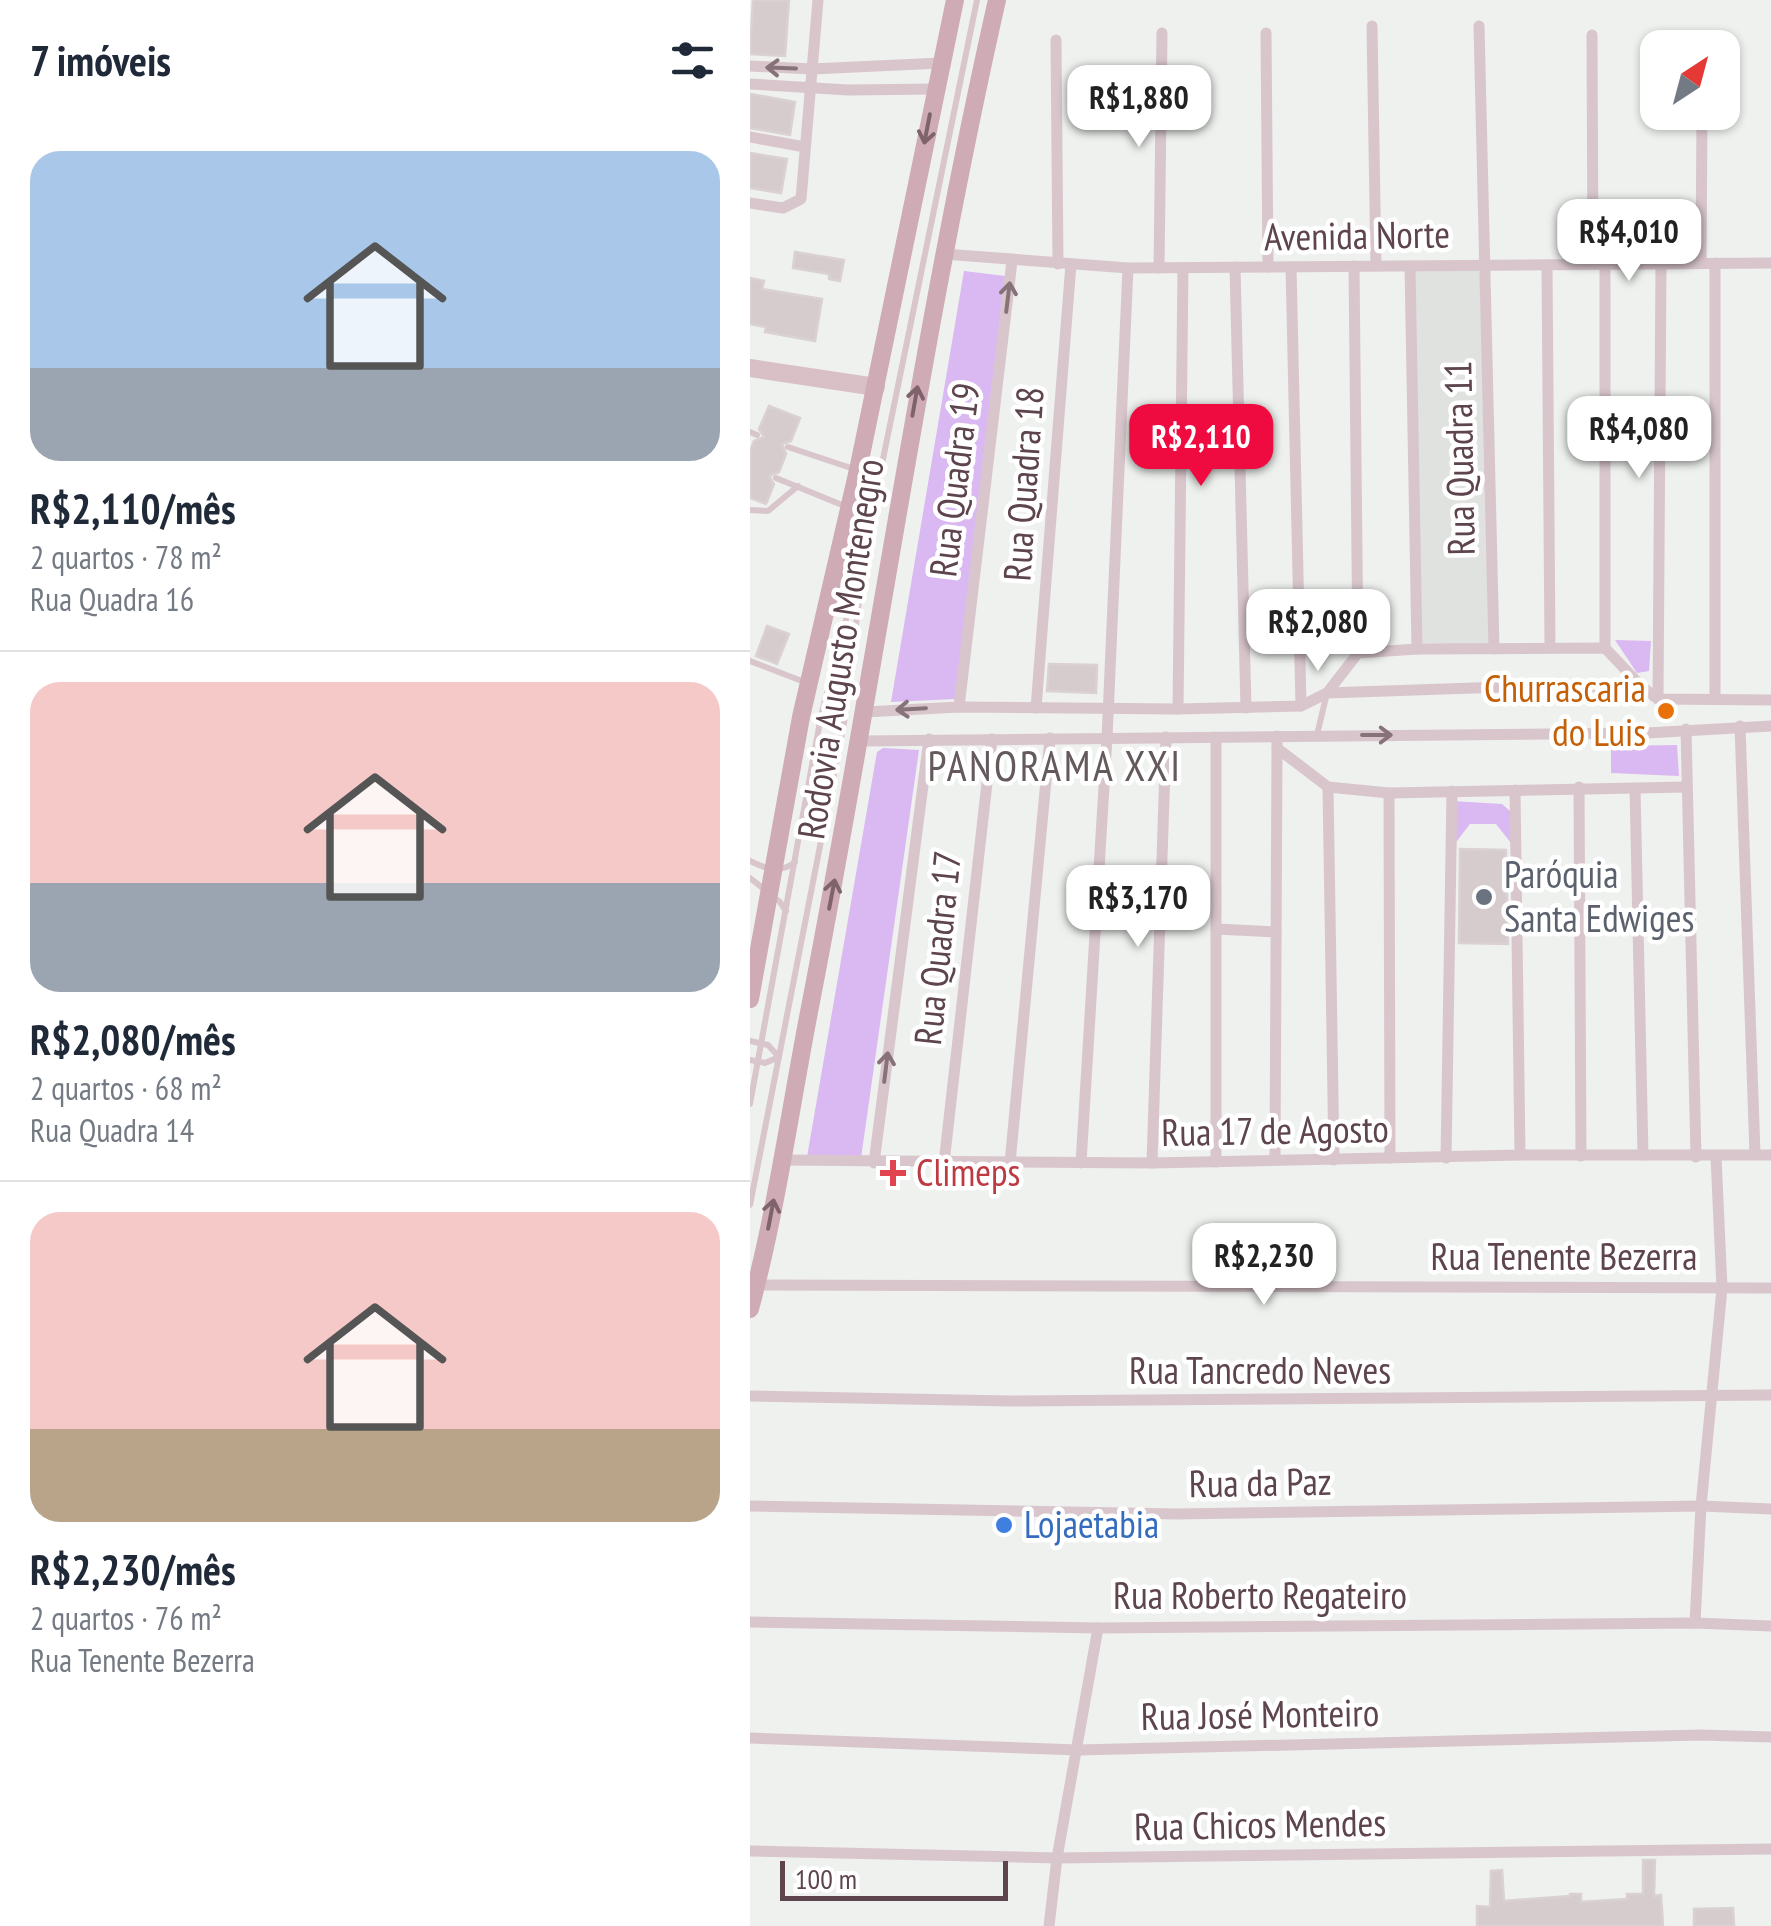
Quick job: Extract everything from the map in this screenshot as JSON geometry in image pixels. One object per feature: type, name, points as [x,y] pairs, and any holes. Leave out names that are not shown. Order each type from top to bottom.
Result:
[{"type":"main road","name":"Rodovia Augusto Montenegro","points":[[750,1000],[808,684],[876,388],[955,0]]},
{"type":"main road","name":"Rodovia Augusto Montenegro","points":[[750,1309],[860,741],[914,405],[958,170],[996,0]]},
{"type":"street","points":[[750,204],[783,208],[801,199],[818,0]]},
{"type":"street","points":[[1372,26],[1376,266]]},
{"type":"street","name":"Rua Quadra 11","points":[[1479,26],[1494,650]]},
{"type":"street","points":[[1159,268],[1162,33]]},
{"type":"street","points":[[1266,33],[1268,267]]},
{"type":"street","points":[[1592,35],[1606,648],[1658,699],[1771,700]]},
{"type":"street","name":"Rua Quadra 18","points":[[1036,708],[1064,264],[1056,40]]},
{"type":"street","points":[[750,66],[812,69],[940,64]]},
{"type":"street","points":[[750,84],[935,89]]},
{"type":"street","points":[[1701,263],[1702,130]]},
{"type":"street","points":[[750,137],[805,146]]},
{"type":"street","name":"Avenida Norte","points":[[944,254],[1128,268],[1771,262]]},
{"type":"street","name":"Rua Quadra 19","points":[[958,707],[1012,261]]},
{"type":"street","points":[[1658,699],[1661,263]]},
{"type":"street","points":[[1715,263],[1715,699]]},
{"type":"street","points":[[1547,264],[1550,648]]},
{"type":"street","points":[[1327,693],[1358,653],[1354,266]]},
{"type":"street","points":[[1410,266],[1417,649]]},
{"type":"street","points":[[1291,267],[1301,706]]},
{"type":"street","points":[[1081,1163],[1108,738],[1128,268]]},
{"type":"street","points":[[1178,710],[1182,268]]},
{"type":"street","points":[[1235,268],[1246,708]]},
{"type":"street","points":[[750,368],[876,388]]},
{"type":"street","points":[[1358,653],[1606,648]]},
{"type":"street","points":[[865,712],[958,707],[1246,708],[1301,706],[1327,693],[1642,687]]},
{"type":"street","points":[[860,741],[1216,737],[1277,742],[1317,736],[1647,733],[1771,723]]},
{"type":"street","points":[[1740,726],[1756,1154]]},
{"type":"street","points":[[1686,729],[1696,1156]]},
{"type":"street","points":[[1152,1163],[1166,737]]},
{"type":"street","points":[[1216,737],[1216,1162]]},
{"type":"street","points":[[1010,1163],[1050,738]]},
{"type":"street","points":[[874,1163],[929,739]]},
{"type":"street","name":"Rua Quadra 17","points":[[944,1163],[992,739]]},
{"type":"street","points":[[1277,742],[1328,787],[1388,792],[1686,787]]},
{"type":"street","points":[[1275,1160],[1277,742]]},
{"type":"street","points":[[1328,787],[1334,1160]]},
{"type":"street","points":[[1579,787],[1581,1156]]},
{"type":"street","points":[[1635,788],[1643,1155]]},
{"type":"street","points":[[1446,1158],[1452,790]]},
{"type":"street","points":[[1515,790],[1520,1155]]},
{"type":"street","points":[[1388,792],[1390,1158]]},
{"type":"street","points":[[1216,929],[1276,932]]},
{"type":"street","name":"Rua 17 de Agosto","points":[[781,1160],[1152,1163],[1771,1154]]},
{"type":"street","points":[[1694,1623],[1722,1288],[1716,1157]]},
{"type":"street","name":"Rua Tenente Bezerra","points":[[756,1286],[1771,1288]]},
{"type":"street","name":"Rua Tancredo Neves","points":[[750,1396],[1030,1402],[1771,1395]]},
{"type":"street","name":"Rua da Paz","points":[[750,1506],[1177,1514],[1701,1506],[1771,1509]]},
{"type":"street","name":"Rua Roberto Regateiro","points":[[750,1622],[1098,1628],[1694,1623],[1771,1626]]},
{"type":"street","points":[[1049,1926],[1057,1858],[1098,1628]]},
{"type":"street","name":"Rua José Monteiro","points":[[750,1738],[1078,1750],[1771,1737]]},
{"type":"street","name":"Rua Chicos Mendes","points":[[750,1851],[1057,1858],[1771,1849]]},
{"type":"lane","points":[[750,1104],[754,1061],[762,1044],[821,716],[866,542],[977,0]]},
{"type":"lane","points":[[788,448],[858,470]]},
{"type":"lane","points":[[776,478],[848,507]]},
{"type":"lane","points":[[750,510],[768,511],[798,486]]},
{"type":"lane","points":[[750,1205],[844,723],[866,542]]},
{"type":"lane","points":[[750,661],[808,684]]},
{"type":"lane","points":[[1317,736],[1327,693]]},
{"type":"lane","points":[[750,861],[774,870],[786,869],[795,862]]},
{"type":"lane","points":[[750,878],[786,912]]},
{"type":"lane","points":[[750,1041],[776,1050],[780,1057]]},
{"type":"lane","points":[[754,1061],[774,1062],[780,1057]]},
{"type":"shaded area","points":[[1481,265],[1490,646],[1421,643],[1414,269]]},
{"type":"shaded area","points":[[964,271],[1005,276],[955,699],[891,702]]},
{"type":"shaded area","points":[[1615,640],[1651,641],[1649,671],[1637,673]]},
{"type":"shaded area","points":[[1677,745],[1679,776],[1611,773],[1611,746]]},
{"type":"shaded area","points":[[883,748],[919,750],[861,1158],[807,1157],[877,752]]},
{"type":"shaded area","points":[[1452,801],[1502,804],[1510,811],[1511,843],[1496,824],[1470,824],[1450,850]]},
{"type":"building","points":[[753,0],[789,0],[785,56],[750,54]]},
{"type":"building","points":[[750,94],[795,102],[790,135],[750,128]]},
{"type":"building","points":[[750,153],[787,159],[781,193],[750,188]]},
{"type":"building","points":[[795,252],[844,260],[840,281],[829,279],[829,274],[793,268]]},
{"type":"building","points":[[750,278],[764,281],[762,289],[822,299],[815,341],[765,332],[766,327],[750,324]]},
{"type":"building","points":[[769,406],[800,418],[791,441],[782,444],[786,454],[779,472],[769,476],[774,484],[766,504],[750,498],[750,452],[754,441],[764,437],[759,429]]},
{"type":"building","points":[[767,626],[789,634],[777,664],[756,656]]},
{"type":"building","points":[[1049,664],[1097,665],[1096,693],[1047,691]]},
{"type":"building","name":"Paróquia Santa Edwiges","points":[[1460,849],[1506,850],[1508,944],[1459,943]]},
{"type":"building","points":[[1643,1860],[1655,1860],[1654,1896],[1661,1895],[1663,1926],[1477,1926],[1477,1906],[1490,1907],[1491,1871],[1502,1870],[1504,1901],[1570,1894],[1581,1894],[1581,1902],[1627,1899],[1627,1894],[1643,1894]]},
{"type":"building","points":[[1733,1908],[1734,1926],[1694,1926],[1694,1909]]},
{"type":"place","name":"Churrascaria do Luis","points":[[1666,711]]},
{"type":"place","name":"Paróquia Santa Edwiges","points":[[1484,897]]},
{"type":"place","name":"Climeps","points":[[893,1173]]},
{"type":"place","name":"Lojaetabia","points":[[1004,1525]]},
{"type":"district","name":"PANORAMA XXI","points":[[1055,766]]}]
